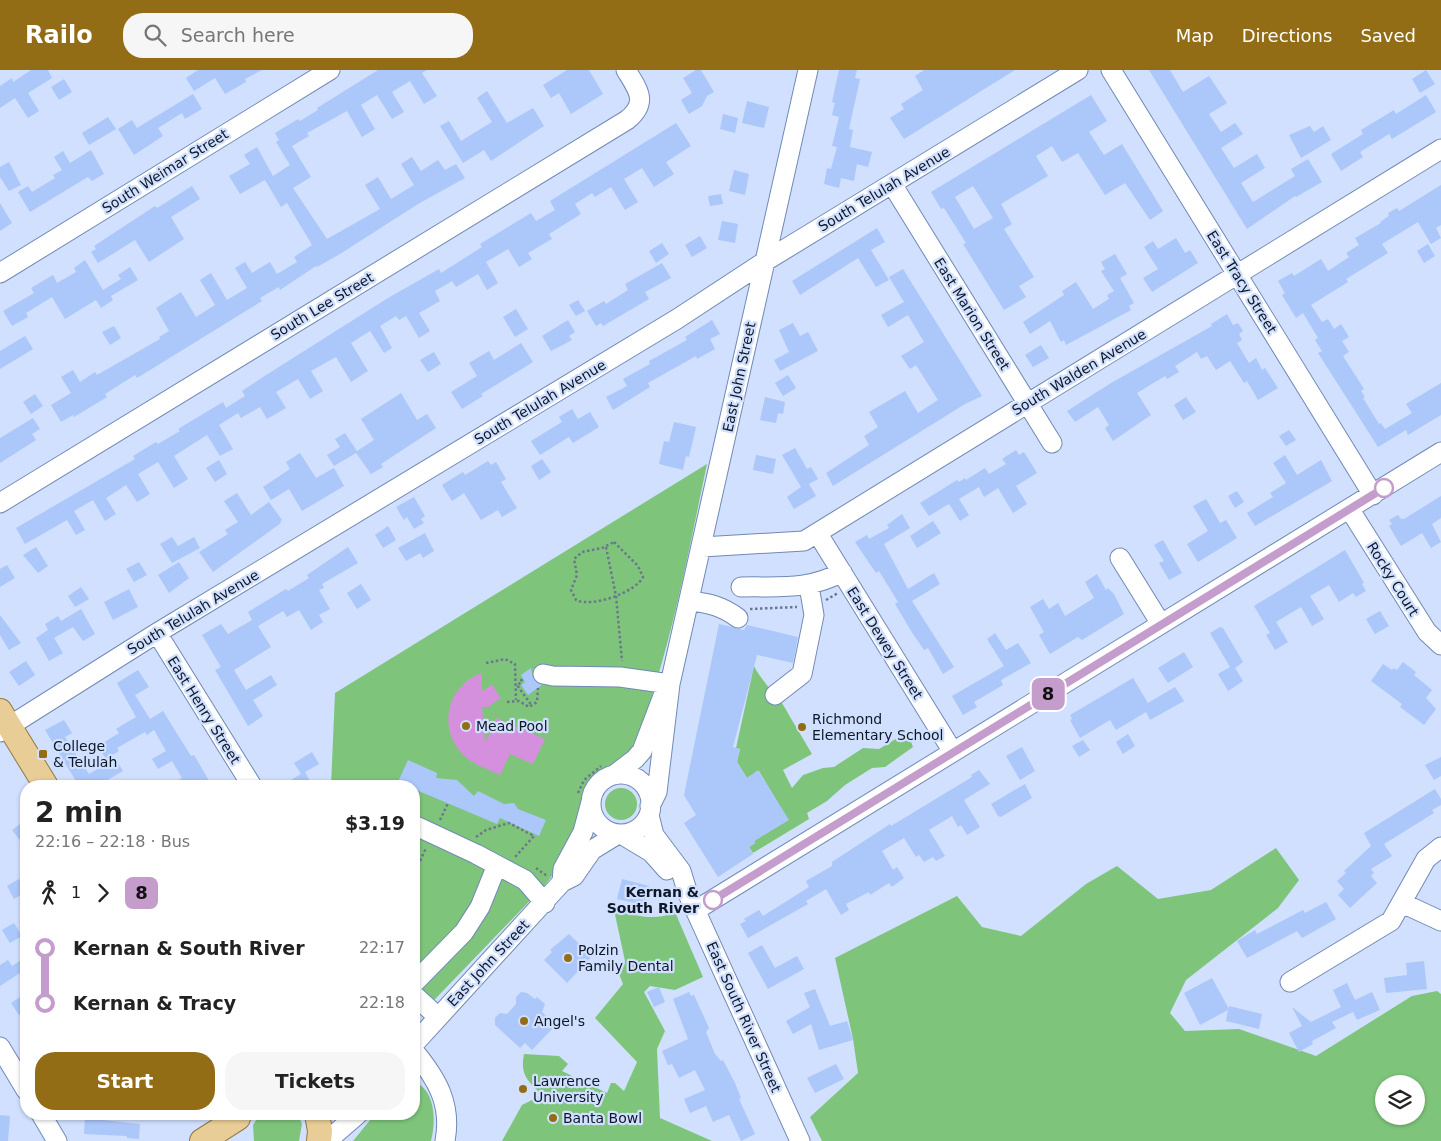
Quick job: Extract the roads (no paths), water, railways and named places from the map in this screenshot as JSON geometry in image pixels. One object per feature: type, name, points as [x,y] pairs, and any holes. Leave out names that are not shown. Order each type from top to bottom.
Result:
[{"type":"main road","points":[[3,723],[42,780]]},
{"type":"main road","points":[[202,1141],[240,1120]]},
{"type":"main road","points":[[318,1120],[319,1141]]},
{"type":"street","name":"South Weimar Street","points":[[0,273],[330,70]]},
{"type":"street","name":"South Lee Street","points":[[0,503],[627,120],[634,114],[639,105],[637,89],[626,70]]},
{"type":"street","name":"East John Street","points":[[649,810],[656,792],[670,684],[808,70]]},
{"type":"street","name":"South Telulah Avenue","points":[[3,723],[157,633],[677,319],[764,262],[1078,70]]},
{"type":"street","name":"East Tracy Street","points":[[1111,70],[1373,495]]},
{"type":"street","name":"South Walden Avenue","points":[[702,547],[796,544],[818,534],[1441,149]]},
{"type":"street","name":"East Marion Street","points":[[892,184],[1052,443]]},
{"type":"street","points":[[692,902],[953,752],[1350,510],[1441,452]]},
{"type":"street","name":"Rocky Court","points":[[1350,510],[1427,632],[1441,644]]},
{"type":"street","name":"East Dewey Street","points":[[818,534],[953,752]]},
{"type":"street","points":[[1120,558],[1161,624]]},
{"type":"street","points":[[741,587],[810,586],[846,579]]},
{"type":"street","points":[[775,695],[802,674],[814,616],[810,586]]},
{"type":"street","points":[[689,601],[715,604],[738,618]]},
{"type":"street","name":"East Henry Street","points":[[157,633],[248,780]]},
{"type":"street","points":[[540,681],[553,676],[620,677],[670,684]]},
{"type":"street","name":"East John Street","points":[[614,775],[635,760],[642,751],[657,708],[670,684]]},
{"type":"street","points":[[614,775],[632,776],[640,781],[646,788],[649,810],[638,828],[619,834],[601,826],[592,810],[591,801],[598,784],[614,775]]},
{"type":"street","name":"East John Street","points":[[562,882],[563,869],[583,832],[591,801]]},
{"type":"street","name":"East South River Street","points":[[649,810],[654,835],[681,870],[692,902],[800,1141]]},
{"type":"street","points":[[420,828],[504,863],[524,880],[545,903]]},
{"type":"street","name":"East John Street","points":[[420,1037],[545,903],[562,882],[574,876],[592,850],[619,834]]},
{"type":"street","name":"East South River Street","points":[[619,834],[651,852],[664,866],[675,884],[692,902]]},
{"type":"street","points":[[1290,982],[1386,926],[1397,913],[1426,859],[1441,847]]},
{"type":"street","points":[[420,977],[464,932],[504,863]]},
{"type":"street","points":[[1402,903],[1441,921]]},
{"type":"street","points":[[420,1000],[438,1017]]},
{"type":"street","points":[[0,1047],[20,1080]]},
{"type":"street","points":[[420,1058],[441,1090],[447,1115],[445,1141]]},
{"type":"street","points":[[45,1120],[57,1141]]},
{"type":"street","points":[[327,1141],[351,1120]]},
{"type":"place","name":"Mead Pool","points":[[466,726]]},
{"type":"place","name":"Richmond Elementary School","points":[[802,727]]},
{"type":"place","name":"College & Telulah","points":[[43,754]]},
{"type":"place","name":"Kernan & South River","points":[[713,900]]},
{"type":"place","name":"Polzin Family Dental","points":[[568,958]]},
{"type":"place","name":"Angel's","points":[[524,1021]]},
{"type":"place","name":"Lawrence University","points":[[523,1089]]},
{"type":"place","name":"Banta Bowl","points":[[553,1118]]}]
